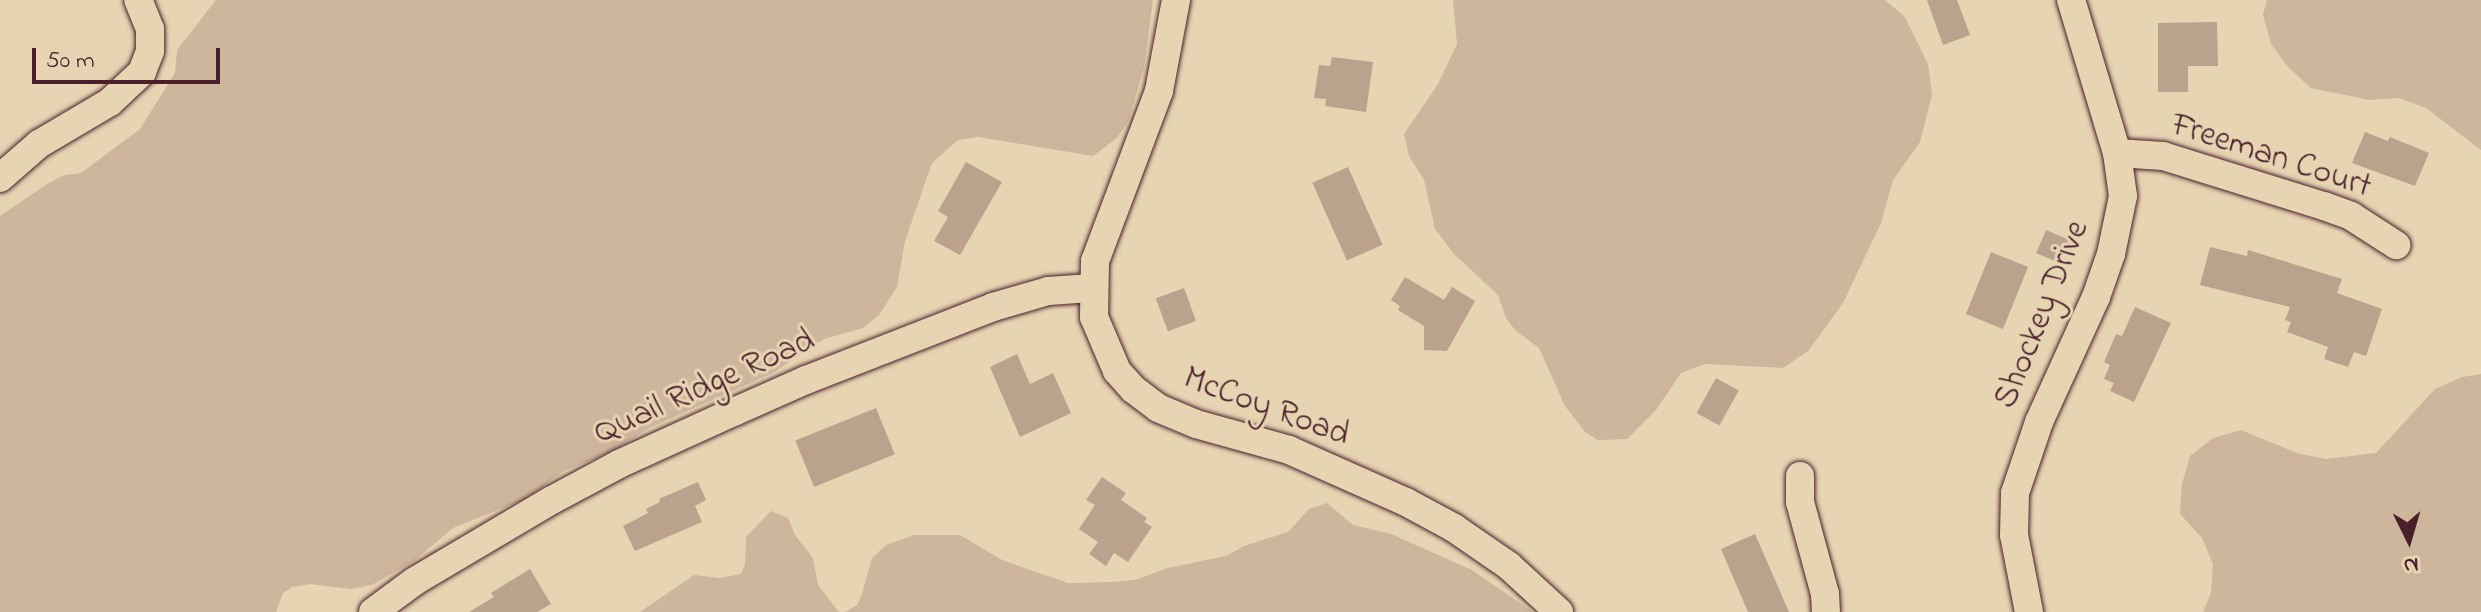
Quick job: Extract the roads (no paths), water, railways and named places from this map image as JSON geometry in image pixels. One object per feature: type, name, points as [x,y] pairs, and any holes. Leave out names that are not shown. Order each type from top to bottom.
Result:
[{"type":"street","points":[[0,178],[39,144],[110,102],[142,72],[150,51],[150,29],[138,0]]},
{"type":"street","name":"McCoy Road","points":[[1176,0],[1159,91],[1103,235],[1092,288],[1094,317],[1117,371],[1133,389],[1158,408],[1196,424],[1289,450],[1406,502],[1454,528],[1509,566],[1559,612]]},
{"type":"street","name":"Shockey Drive","points":[[2029,612],[2014,535],[2015,493],[2039,422],[2096,297],[2111,254],[2123,196],[2117,153],[2071,0]]},
{"type":"street","name":"Freeman Court","points":[[2117,153],[2163,156],[2324,206],[2351,216],[2396,245]]},
{"type":"street","name":"Quail Ridge Road","points":[[373,612],[463,551],[552,500],[619,464],[764,398],[993,307],[1048,291],[1092,288]]},
{"type":"street","points":[[1800,476],[1800,502],[1825,594],[1826,612]]}]
